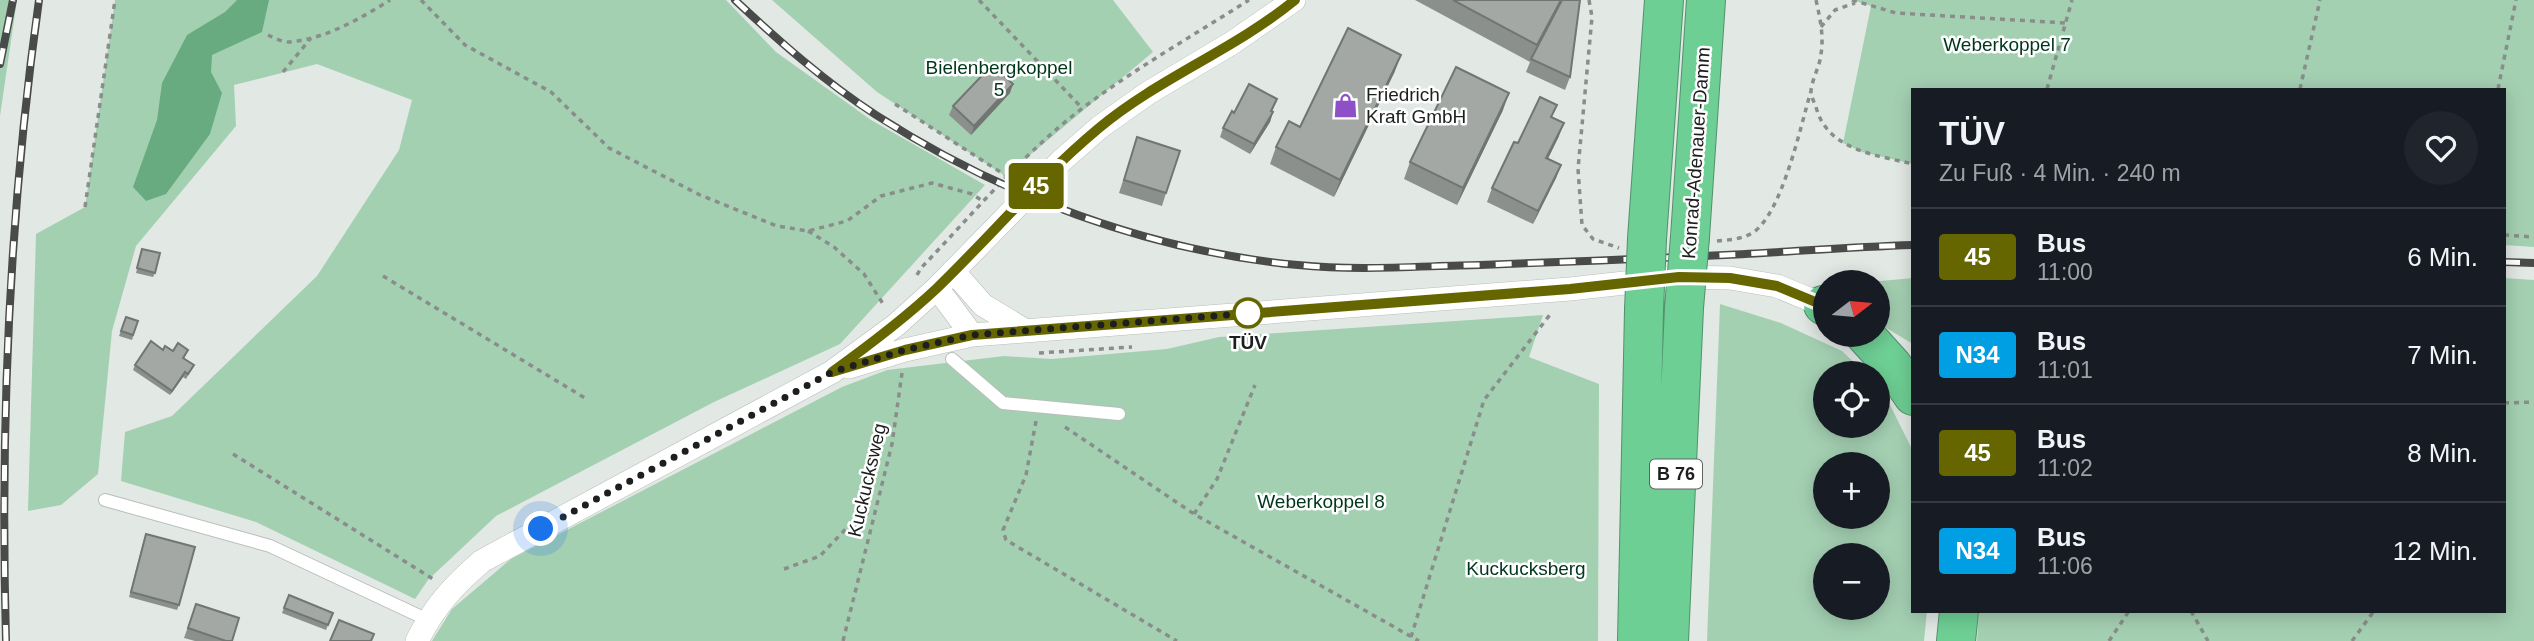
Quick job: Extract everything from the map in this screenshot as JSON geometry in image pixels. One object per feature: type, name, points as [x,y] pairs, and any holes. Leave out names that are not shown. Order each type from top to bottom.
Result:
[{"type":"highway","name":"B 76","points":[[1637,641],[1644,310],[1664,0]]},
{"type":"highway","name":"Konrad-Adenauer-Damm","points":[[1669,641],[1684,308],[1706,0]]},
{"type":"highway","points":[[1876,347],[1893,366],[1911,393]]},
{"type":"highway","points":[[1956,641],[1959,613]]},
{"type":"street","points":[[417,641],[450,589],[482,561],[832,372],[896,325],[937,288],[1060,162],[1100,127],[1148,93],[1250,32],[1294,0]]},
{"type":"street","points":[[953,271],[983,305],[1024,330]]},
{"type":"street","points":[[832,372],[905,350],[972,335],[1570,289],[1679,277],[1730,278],[1777,286],[1813,301]]},
{"type":"street","points":[[937,288],[972,335]]},
{"type":"lane","points":[[952,359],[1003,403],[1119,414]]},
{"type":"lane","points":[[105,500],[270,546],[428,620]]},
{"type":"path","points":[[85,207],[115,0]]},
{"type":"path","points":[[268,35],[286,42],[312,37],[355,22],[390,0]]},
{"type":"path","points":[[421,0],[465,45],[551,92],[609,148],[700,195],[777,226],[808,231],[834,247],[864,274],[896,325]]},
{"type":"path","points":[[979,0],[1082,108],[1144,65],[1249,0]]},
{"type":"path","points":[[1816,0],[1821,27],[1821,54],[1811,91],[1817,114],[1828,132],[1862,152],[1911,164]]},
{"type":"path","points":[[1852,0],[1896,13],[2066,23]]},
{"type":"path","points":[[2047,88],[2072,0]]},
{"type":"path","points":[[2300,88],[2320,0]]},
{"type":"path","points":[[2498,88],[2516,0]]},
{"type":"path","points":[[1821,27],[1835,10],[1857,2]]},
{"type":"path","points":[[283,72],[312,37]]},
{"type":"path","points":[[895,104],[1008,177]]},
{"type":"path","points":[[808,231],[848,221],[881,196],[932,183],[972,194],[984,202]]},
{"type":"path","points":[[2506,235],[2534,237]]},
{"type":"path","points":[[383,276],[585,398]]},
{"type":"path","points":[[1411,637],[1484,400],[1570,289]]},
{"type":"path","name":"Kuckucksweg","points":[[843,641],[892,444],[905,350]]},
{"type":"path","points":[[1194,514],[1217,479],[1255,385]]},
{"type":"path","points":[[2506,403],[2534,402]]},
{"type":"path","points":[[1177,641],[1006,540],[1003,530],[1026,475],[1038,408],[1194,514],[1419,641]]},
{"type":"path","points":[[233,454],[450,589]]},
{"type":"path","points":[[784,569],[820,556],[859,514],[874,511]]},
{"type":"path","points":[[2109,641],[2128,613]]},
{"type":"path","points":[[2192,613],[2208,641]]},
{"type":"path","points":[[2352,641],[2373,613]]},
{"type":"green space","points":[[0,0],[17,0],[0,116]]},
{"type":"green space","points":[[115,0],[726,0],[776,52],[871,120],[985,185],[840,344],[714,402],[496,516],[428,580],[415,599],[256,522],[121,481],[125,432],[172,416],[317,276],[399,150],[412,100],[317,64],[234,85],[236,126],[136,246],[112,331],[98,474],[61,505],[28,511],[36,234],[85,207]]},
{"type":"green space","name":"Bielenbergkoppel 5","points":[[772,0],[1113,0],[1153,52],[1005,176],[877,92]]},
{"type":"green space","name":"Weberkoppel 7","points":[[1852,0],[2534,0],[2534,247],[2506,245],[2506,88],[1911,88],[1911,164],[1862,152],[1843,143],[1871,6]]},
{"type":"green space","points":[[1911,278],[1911,343],[1890,330],[1890,280]]},
{"type":"green space","points":[[2506,278],[2534,280],[2534,641],[1977,641],[1979,613],[2506,613]]},
{"type":"green space","points":[[1720,304],[1781,323],[1813,338],[1813,347],[1833,347],[1852,361],[1813,361],[1813,438],[1890,438],[1890,405],[1911,447],[1911,613],[1927,613],[1924,641],[1707,641]]},
{"type":"green space","name":"Weberkoppel 8","points":[[1543,315],[1529,357],[1599,384],[1598,641],[432,641],[452,609],[511,559],[842,387],[887,370],[1004,356],[1052,359],[1167,349],[1219,337]]},
{"type":"shaded area","points":[[237,0],[269,0],[262,32],[212,55],[211,72],[222,93],[210,134],[166,194],[146,201],[133,187],[157,120],[162,83],[187,35],[225,12]]},
{"type":"building","points":[[1453,0],[1561,0],[1537,45]]},
{"type":"building","points":[[1562,0],[1580,0],[1570,77],[1531,59]]},
{"type":"building","name":"Friedrich Kraft GmbH","points":[[1348,28],[1401,55],[1340,180],[1276,147],[1289,121],[1300,127]]},
{"type":"building","points":[[992,65],[1013,84],[974,126],[953,106]]},
{"type":"building","points":[[1456,67],[1509,93],[1463,188],[1410,162]]},
{"type":"building","points":[[1249,84],[1277,99],[1271,111],[1273,112],[1254,144],[1223,128]]},
{"type":"building","points":[[1540,97],[1557,105],[1551,117],[1564,123],[1546,158],[1561,165],[1538,211],[1492,188]]},
{"type":"building","points":[[1137,137],[1180,151],[1166,193],[1124,180]]},
{"type":"building","points":[[142,249],[160,253],[155,273],[137,268]]},
{"type":"building","points":[[126,317],[138,321],[133,335],[121,331]]},
{"type":"building","points":[[151,341],[163,350],[165,346],[173,351],[178,343],[188,350],[183,358],[194,365],[188,374],[185,372],[172,391],[135,365]]},
{"type":"building","points":[[146,534],[195,547],[179,605],[131,592]]},
{"type":"building","points":[[289,595],[333,613],[328,625],[284,608]]},
{"type":"building","points":[[196,604],[239,618],[232,641],[188,628]]},
{"type":"building","points":[[339,620],[374,634],[371,641],[330,641]]},
{"type":"railway","points":[[0,64],[13,0]]},
{"type":"railway","points":[[6,641],[4,480],[9,320],[20,160],[39,0]]},
{"type":"railway","points":[[735,0],[839,89],[924,144],[974,171],[1078,215],[1186,247],[1298,265],[1366,268],[1633,259],[1911,245]]},
{"type":"railway","points":[[2506,262],[2534,263]]},
{"type":"bus line","name":"45","points":[[1295,0],[1250,32],[1148,93],[1100,127],[1060,162],[937,288],[896,325],[832,372],[905,350],[972,335],[1570,289],[1679,277],[1730,278],[1777,286],[1813,301]]},
{"type":"place","name":"Friedrich Kraft GmbH","points":[[1346,105]]},
{"type":"place","name":"TÜV","points":[[1248,313]]},
{"type":"route","points":[[541,529],[832,372],[905,350],[972,335],[1252,313],[1248,313]]},
{"type":"park label","name":"Kuckucksberg","points":[[1526,568]]}]
